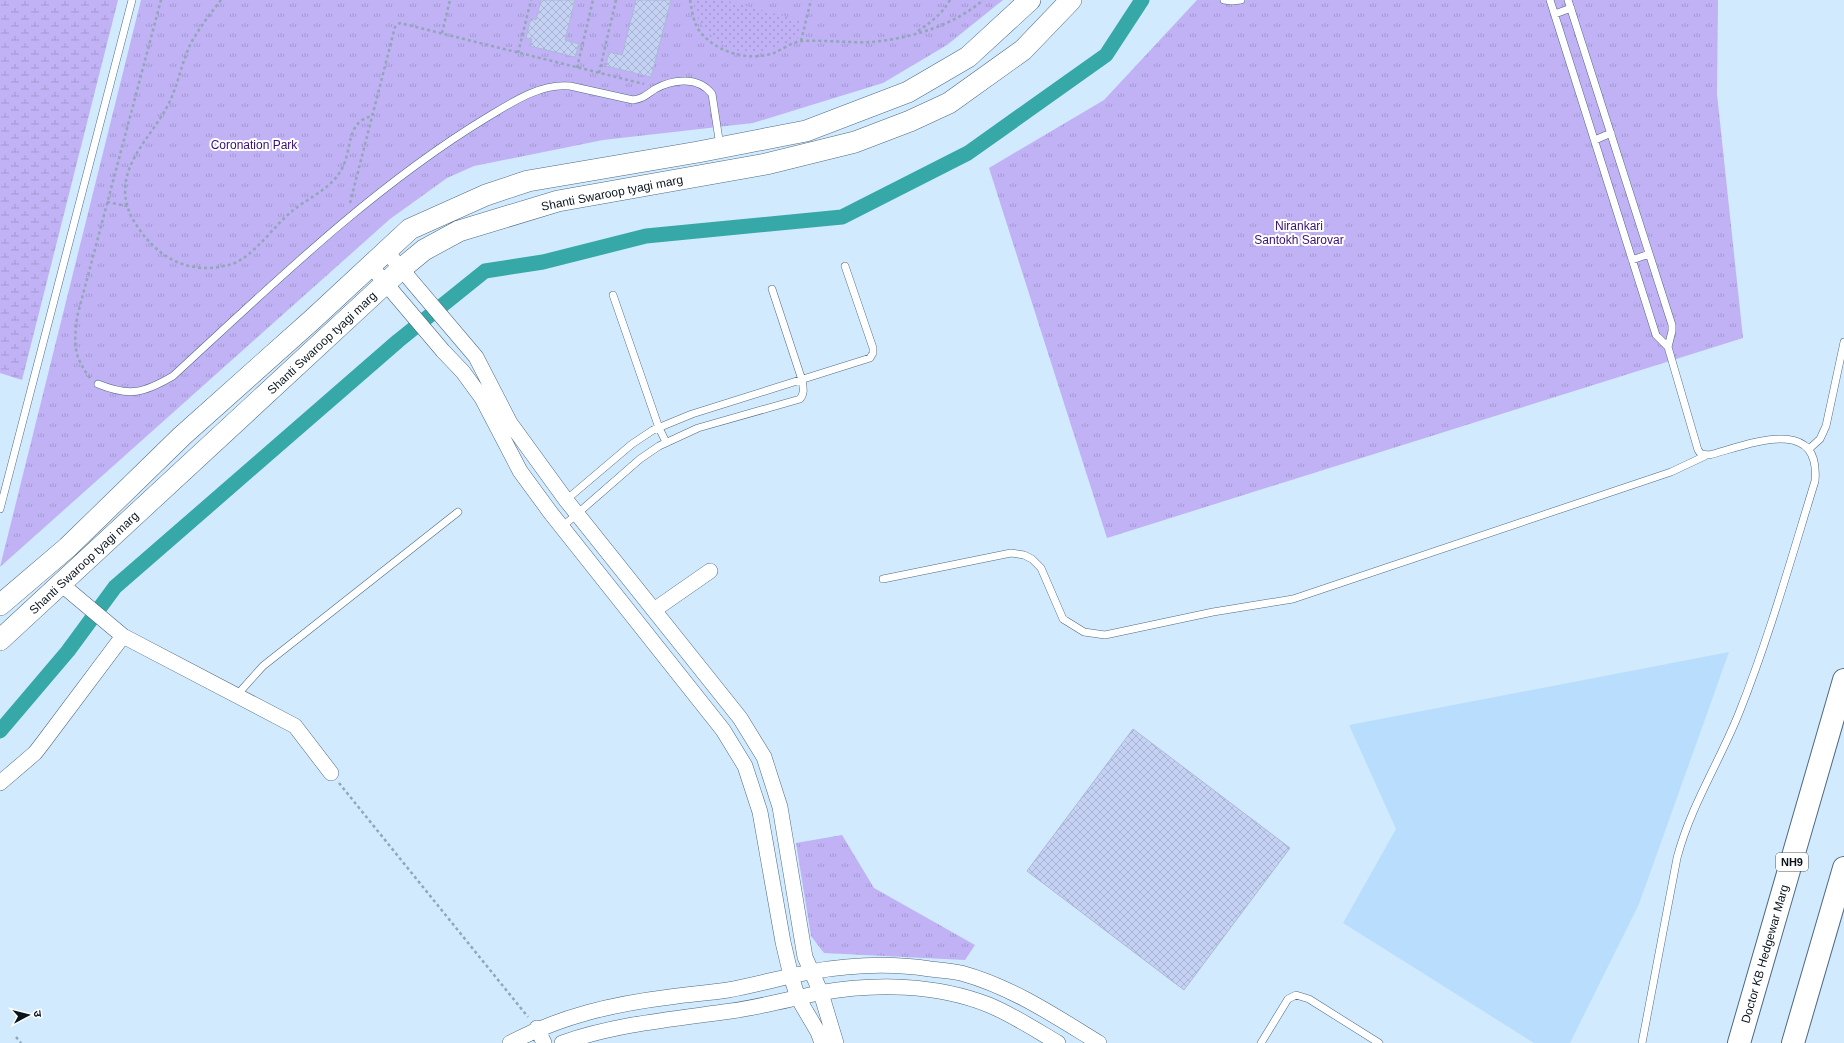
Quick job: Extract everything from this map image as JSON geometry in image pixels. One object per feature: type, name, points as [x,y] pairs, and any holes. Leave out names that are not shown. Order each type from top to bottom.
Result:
[{"type":"highway","name":"Doctor KB Hedgewar Marg","points":[[1739,1043],[1844,680]]},
{"type":"highway","points":[[1793,1043],[1844,868]]},
{"type":"main road","name":"Shanti Swaroop tyagi marg","points":[[0,606],[68,547],[182,436],[313,319],[410,229],[486,195],[528,181],[720,148],[806,131],[908,92],[968,57],[1030,0]]},
{"type":"main road","name":"Shanti Swaroop tyagi marg","points":[[3,633],[66,589],[83,565],[401,269],[424,250],[459,231],[558,201],[766,164],[855,142],[910,121],[949,103],[1018,54],[1071,0]]},
{"type":"main road","points":[[68,547],[83,565]]},
{"type":"street","points":[[386,251],[458,338],[476,357],[489,397],[520,471],[550,512],[723,730],[745,766],[760,812],[783,942],[791,976],[798,998],[818,1032],[822,1043]]},
{"type":"street","points":[[370,265],[444,351],[489,397],[510,423],[566,500],[740,718],[764,758],[780,807],[804,951],[821,993],[836,1043]]},
{"type":"street","points":[[550,512],[566,500]]},
{"type":"street","points":[[631,614],[651,606],[710,571]]},
{"type":"street","points":[[66,589],[121,635],[295,726],[331,773]]},
{"type":"street","points":[[0,783],[35,753],[121,635]]},
{"type":"street","points":[[755,798],[775,792]]},
{"type":"street","points":[[510,1043],[538,1028],[574,1016],[620,1005],[668,997],[728,990],[812,972],[865,966],[907,966],[960,973],[998,985],[1034,1003],[1099,1043]]},
{"type":"street","points":[[562,1043],[580,1036],[625,1026],[732,1011],[821,993],[866,988],[905,987],[955,994],[989,1006],[1024,1022],[1058,1043]]},
{"type":"street","points":[[538,1028],[544,1043]]},
{"type":"lane","points":[[0,509],[132,0]]},
{"type":"lane","points":[[1224,0],[1232,2],[1241,0]]},
{"type":"lane","points":[[1550,0],[1656,335],[1668,347],[1698,450],[1704,456]]},
{"type":"lane","points":[[1568,0],[1672,324],[1668,347]]},
{"type":"lane","points":[[1555,14],[1571,8]]},
{"type":"lane","points":[[98,384],[115,391],[134,392],[153,388],[173,376],[345,222],[418,163],[464,131],[511,103],[547,88],[560,85],[570,86],[633,100],[643,98],[659,88],[671,83],[687,80],[698,83],[706,87],[712,94],[715,105],[720,148]]},
{"type":"lane","points":[[1594,140],[1611,134]]},
{"type":"lane","points":[[1632,260],[1649,254]]},
{"type":"lane","points":[[566,500],[632,444],[659,428],[692,414],[865,361],[870,358],[874,348],[845,266]]},
{"type":"lane","points":[[562,527],[640,459],[666,442],[698,428],[800,399],[803,396],[802,380],[772,288]]},
{"type":"lane","points":[[613,295],[659,428],[666,442]]},
{"type":"lane","points":[[1808,449],[1820,439],[1826,426],[1844,342]]},
{"type":"lane","points":[[883,579],[1011,554],[1024,555],[1032,559],[1041,568],[1063,619],[1072,626],[1084,632],[1105,635],[1213,612],[1293,599],[1671,472],[1704,456],[1775,438],[1788,438],[1800,441],[1814,458],[1816,468],[1815,480],[1760,658],[1738,715],[1684,831],[1677,858],[1642,1043]]},
{"type":"lane","points":[[237,695],[263,666],[458,512]]},
{"type":"lane","points":[[1261,1043],[1288,999],[1296,995],[1309,999],[1379,1043]]},
{"type":"path","points":[[98,384],[90,378],[76,356],[74,338],[77,317],[161,0]]},
{"type":"path","points":[[221,0],[189,47],[180,78],[160,120],[133,158],[125,188],[127,206],[137,227],[152,245],[168,258],[184,265],[202,269],[234,263],[261,242],[290,212],[332,181],[345,164],[353,129],[357,123],[364,118],[372,116]]},
{"type":"path","points":[[442,33],[450,0]]},
{"type":"path","points":[[518,52],[531,0]]},
{"type":"path","points":[[577,68],[593,0]]},
{"type":"path","points":[[598,73],[616,0]]},
{"type":"path","points":[[690,0],[694,20],[699,30],[710,41],[723,50],[738,55],[765,55],[801,41],[873,42],[914,34],[958,17],[983,0]]},
{"type":"path","points":[[801,41],[811,0]]},
{"type":"path","points":[[914,34],[935,20],[946,8],[950,0]]},
{"type":"path","points":[[345,222],[397,25],[402,23],[659,88]]},
{"type":"path","points":[[107,202],[127,206]]},
{"type":"path","points":[[331,773],[515,1003],[538,1028]]},
{"type":"path","points":[[16,1037],[21,1043]]},
{"type":"shaded area","points":[[1729,652],[1639,904],[1570,1043],[1534,1043],[1343,923],[1396,829],[1349,725]]},
{"type":"green space","points":[[0,0],[118,0],[22,380],[0,373]]},
{"type":"green space","name":"Coronation Park","points":[[141,0],[1003,0],[947,45],[883,83],[753,123],[603,140],[474,166],[447,178],[390,219],[0,567]]},
{"type":"green space","points":[[693,0],[724,0],[802,21],[798,38],[766,50],[745,53],[735,51],[725,46],[706,31],[697,17]]},
{"type":"green space","name":"Nirankari Santokh Sarovar","points":[[1197,0],[1718,0],[1717,94],[1743,338],[1107,538],[989,168],[1104,100]]},
{"type":"green space","points":[[842,835],[874,888],[975,945],[965,960],[824,953],[811,936],[796,843]]},
{"type":"building","points":[[541,0],[575,0],[565,40],[579,44],[575,57],[530,46],[532,39],[526,38],[531,18],[536,20]]},
{"type":"building","points":[[636,0],[671,0],[651,77],[606,66],[609,52],[622,55]]},
{"type":"building","points":[[1133,729],[1290,848],[1184,990],[1027,871]]},
{"type":"waterway","points":[[0,731],[68,651],[115,587],[398,341],[485,271],[543,262],[646,236],[842,217],[968,153],[1106,55],[1142,0]]}]
